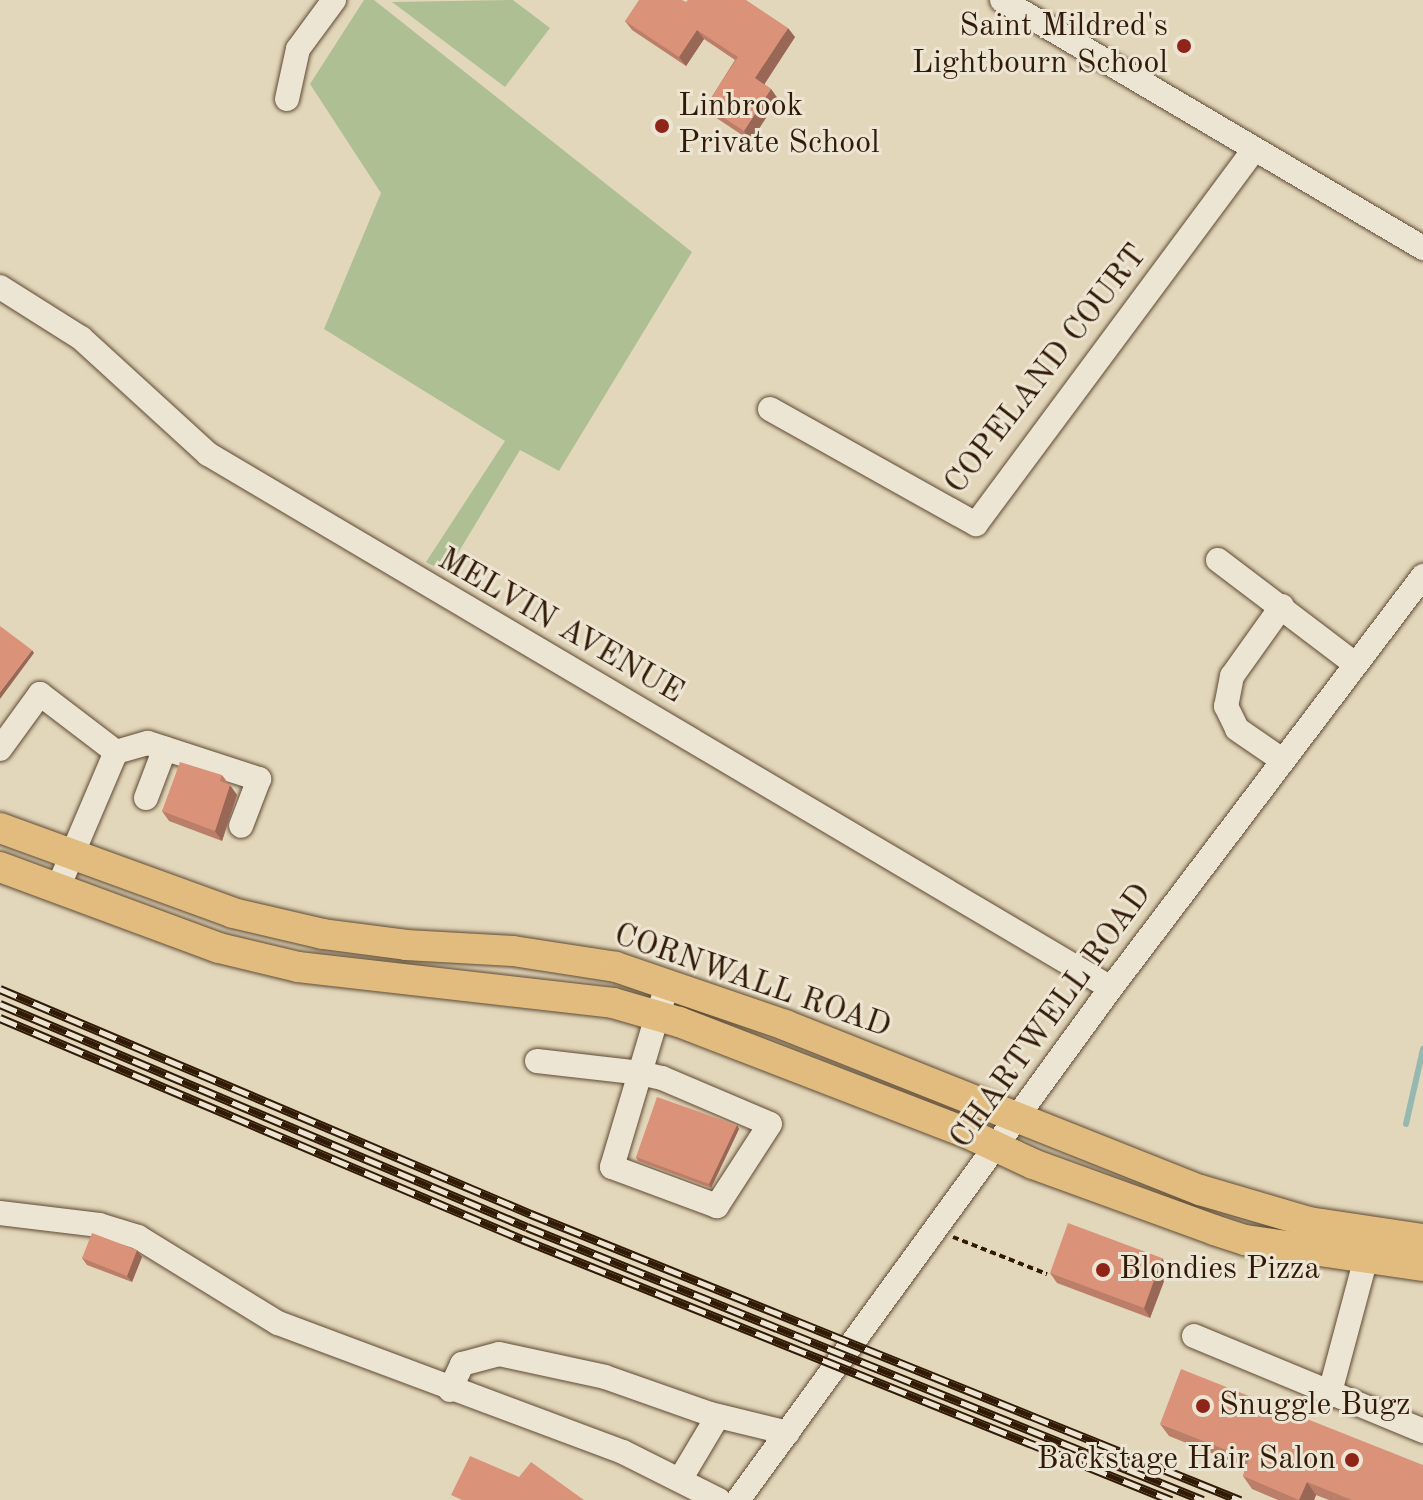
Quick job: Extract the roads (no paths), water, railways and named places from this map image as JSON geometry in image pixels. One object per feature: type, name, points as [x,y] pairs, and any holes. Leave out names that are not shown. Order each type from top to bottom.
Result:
[{"type":"main road","name":"CORNWALL ROAD","points":[[0,828],[233,913],[323,934],[406,945],[513,951],[616,967],[785,1025],[1018,1120],[1267,1210],[1423,1239]]},
{"type":"main road","name":"CORNWALL ROAD","points":[[0,867],[219,948],[298,967],[361,978],[549,993],[657,1016],[1245,1240],[1423,1266]]},
{"type":"street","points":[[287,99],[298,49],[334,0]]},
{"type":"street","points":[[1002,0],[1423,248]]},
{"type":"street","name":"COPELAND COURT","points":[[770,409],[976,524],[1254,150]]},
{"type":"street","name":"MELVIN AVENUE","points":[[0,287],[81,338],[208,454],[1111,988]]},
{"type":"street","points":[[1218,560],[1355,664]]},
{"type":"street","name":"CHARTWELL ROAD","points":[[738,1500],[934,1230],[999,1147],[1111,988],[1423,576]]},
{"type":"street","points":[[1282,606],[1232,676],[1226,706],[1237,729],[1282,760]]},
{"type":"street","points":[[0,749],[40,694],[116,752]]},
{"type":"street","points":[[116,752],[148,743],[259,779],[241,826]]},
{"type":"street","points":[[146,798],[165,748]]},
{"type":"street","points":[[57,890],[116,752]]},
{"type":"street","points":[[537,1061],[640,1073],[770,1124],[717,1206],[612,1167],[640,1073],[657,1016],[668,984]]},
{"type":"street","points":[[0,1213],[99,1225],[138,1237],[278,1323],[681,1478],[719,1500]]},
{"type":"street","points":[[1329,1396],[1366,1258]]},
{"type":"street","points":[[1194,1336],[1329,1396],[1423,1431]]},
{"type":"street","points":[[450,1390],[462,1364],[499,1354],[605,1377],[718,1416],[788,1433]]},
{"type":"street","points":[[681,1478],[718,1416]]},
{"type":"waterway","points":[[1406,1124],[1423,1049]]},
{"type":"railway","points":[[0,989],[531,1214],[1240,1500]]},
{"type":"railway","points":[[0,1004],[527,1227],[1203,1500]]},
{"type":"railway","points":[[0,1018],[522,1239],[1171,1500]]},
{"type":"place","name":"Saint Mildred's Lightbourn School","points":[[1184,46]]},
{"type":"place","name":"Linbrook Private School","points":[[662,126]]},
{"type":"place","name":"Blondies Pizza","points":[[1103,1270]]},
{"type":"place","name":"Snuggle Bugz","points":[[1203,1406]]},
{"type":"place","name":"Backstage Hair Salon","points":[[1352,1460]]}]
